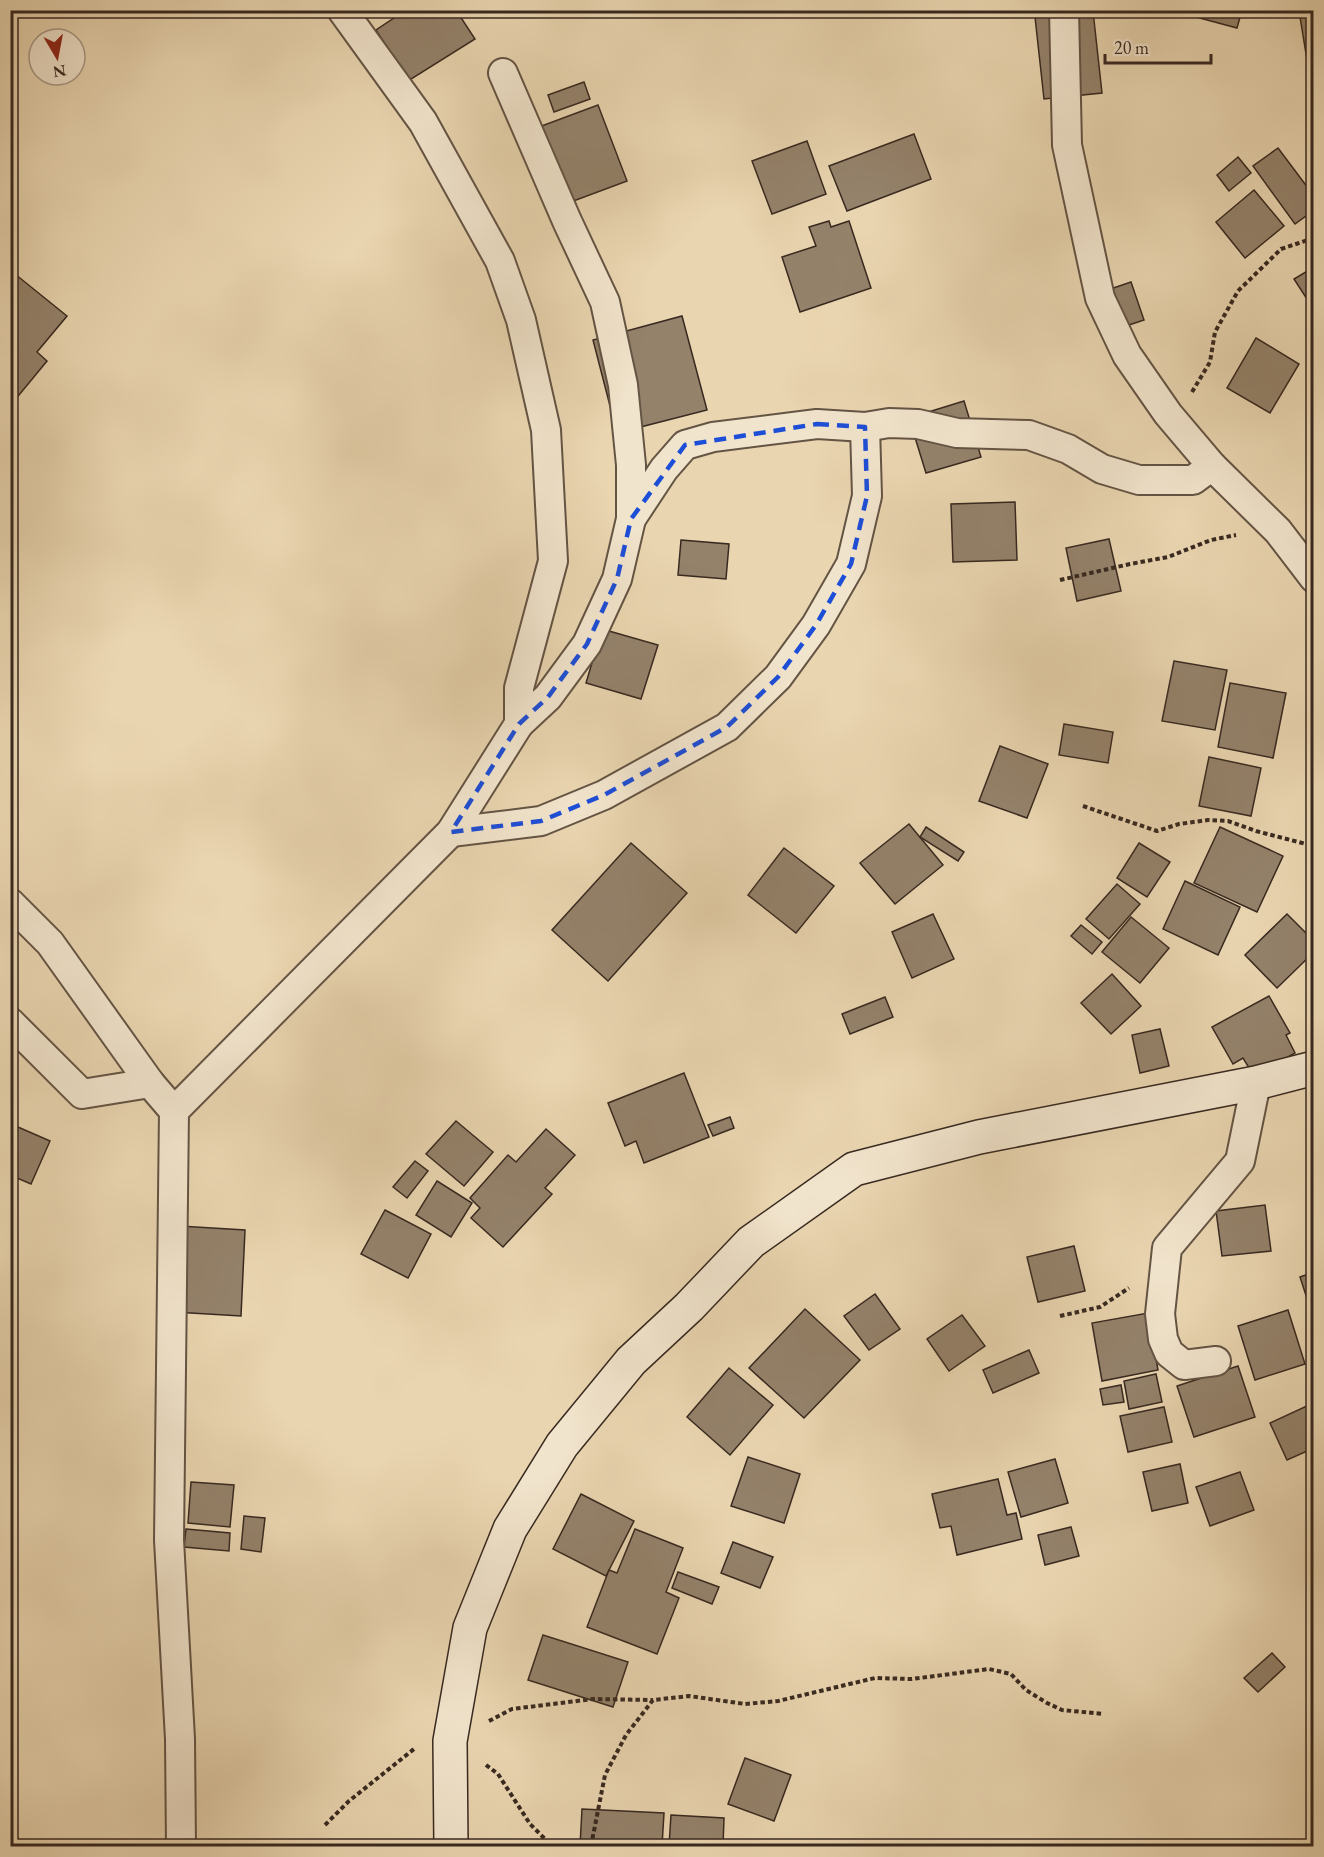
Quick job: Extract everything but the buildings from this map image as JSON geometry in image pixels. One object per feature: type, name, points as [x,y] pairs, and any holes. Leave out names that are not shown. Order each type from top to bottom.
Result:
[{"type":"main road","points":[[451,1846],[450,1741],[470,1628],[510,1529],[562,1445],[631,1361],[689,1307],[751,1242],[854,1169],[979,1137],[1256,1083],[1314,1068]]},
{"type":"street","points":[[342,10],[423,122],[500,261],[521,320],[546,430],[554,561],[519,688],[519,724]]},
{"type":"street","points":[[1064,10],[1067,145],[1100,298],[1127,355],[1168,414],[1212,466],[1278,531],[1314,578]]},
{"type":"street","points":[[174,1111],[451,832],[519,724],[548,697],[587,644],[617,579],[631,519],[631,465],[623,385],[605,302],[503,73]]},
{"type":"street","points":[[631,519],[664,469],[685,445],[713,437],[817,424],[865,427],[889,423],[918,424],[957,433],[1029,435],[1068,449],[1102,469],[1139,480],[1193,480],[1212,466]]},
{"type":"street","points":[[451,832],[541,821],[604,795],[727,728],[778,677],[816,625],[851,564],[867,496],[865,427]]},
{"type":"street","points":[[10,903],[50,943],[150,1083],[174,1111],[169,1540],[180,1739],[181,1846]]},
{"type":"street","points":[[10,1022],[82,1094],[150,1083]]},
{"type":"street","points":[[1216,1360],[1184,1365],[1169,1353],[1163,1339],[1160,1314],[1167,1248],[1240,1161],[1256,1083]]},
{"type":"path","points":[[1168,414],[1167,423],[1193,391],[1210,362],[1215,332],[1238,291],[1281,249],[1314,238]]},
{"type":"path","points":[[1060,580],[1168,557],[1212,540],[1248,532],[1278,531]]},
{"type":"path","points":[[1083,806],[1157,831],[1179,824],[1208,820],[1228,821],[1314,846]]},
{"type":"path","points":[[1060,1316],[1100,1307],[1144,1277],[1167,1248]]},
{"type":"path","points":[[591,1846],[605,1775],[626,1735],[653,1700],[689,1696],[745,1704],[778,1701],[875,1678],[912,1679],[989,1669],[1011,1674],[1026,1690],[1062,1710],[1104,1714]]},
{"type":"path","points":[[450,1741],[498,1774],[530,1824],[552,1846]]},
{"type":"highlighted area","points":[[817,424],[865,427],[867,496],[851,564],[816,625],[778,677],[727,727],[604,795],[541,821],[451,832],[519,724],[548,697],[587,644],[617,579],[631,519],[685,445]]}]
